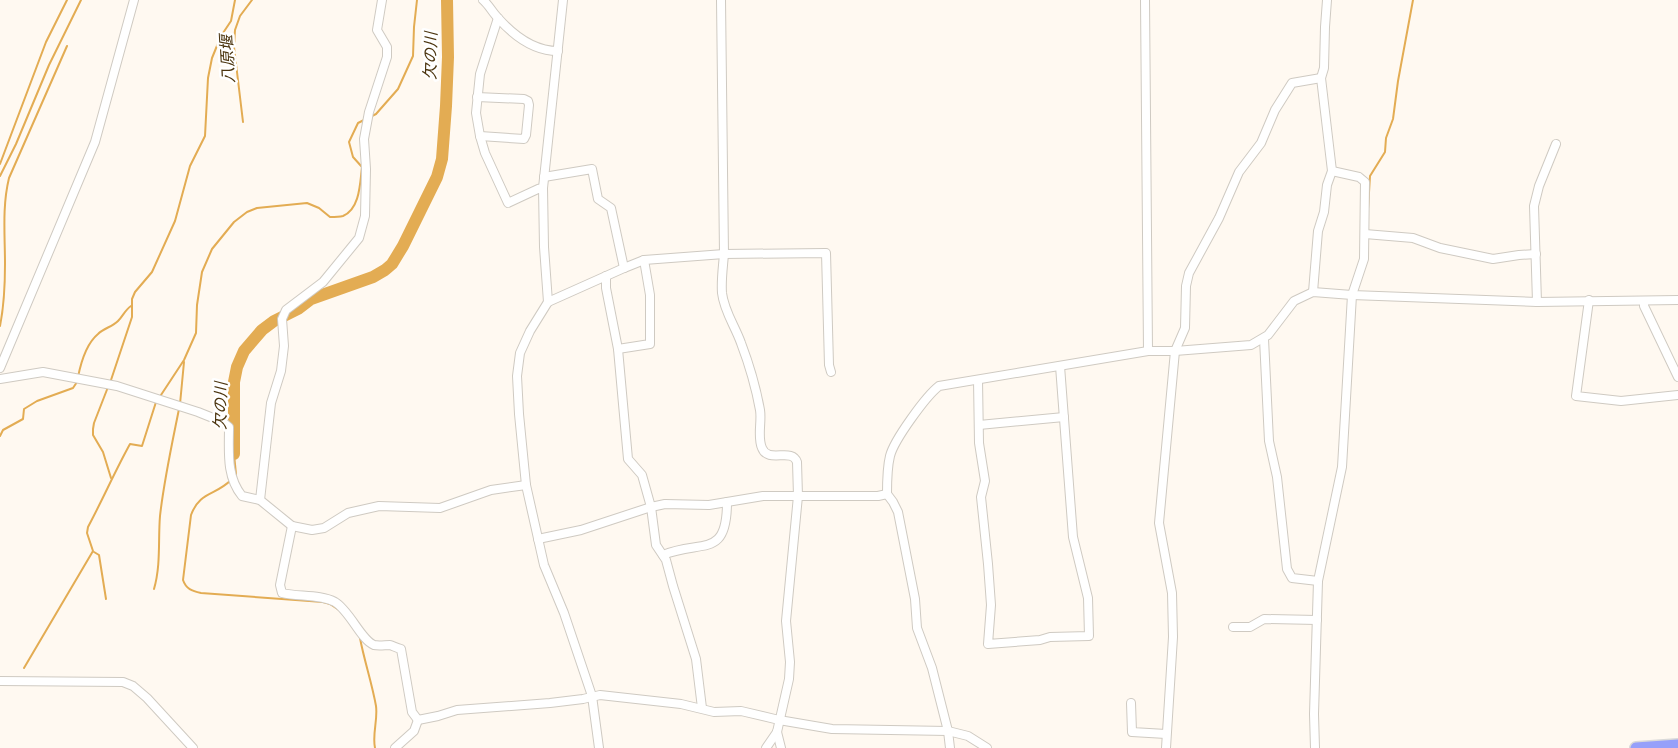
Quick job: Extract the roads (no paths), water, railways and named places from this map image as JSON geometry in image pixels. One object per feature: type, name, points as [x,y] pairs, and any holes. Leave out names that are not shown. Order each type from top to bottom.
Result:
[{"type":"highway","points":[[1636,748],[1678,745]]},
{"type":"street","points":[[0,368],[95,142],[134,0]]},
{"type":"street","points":[[260,500],[270,403],[281,371],[284,346],[282,319],[286,310],[323,282],[360,238],[365,216],[366,170],[364,139],[369,112],[387,56],[387,47],[377,30],[382,0]]},
{"type":"street","points":[[483,0],[498,18],[531,46],[547,51],[558,51]]},
{"type":"street","points":[[548,302],[544,247],[543,188],[563,0]]},
{"type":"street","points":[[721,0],[724,254],[722,293],[726,312],[741,342],[755,390],[760,412],[761,448],[769,455],[792,456],[796,458],[797,462],[798,496],[786,621],[790,662],[789,679],[776,732],[766,748]]},
{"type":"street","points":[[1144,352],[1145,0]]},
{"type":"street","points":[[1313,292],[1318,231],[1324,212],[1327,185],[1332,171],[1321,78],[1324,68],[1324,27],[1328,0]]},
{"type":"street","points":[[498,18],[480,74],[476,114],[480,136],[485,153],[508,203],[538,188],[543,188]]},
{"type":"street","points":[[1166,748],[1173,637],[1172,593],[1159,523],[1175,352],[1185,328],[1186,286],[1189,273],[1219,218],[1239,172],[1261,143],[1275,110],[1292,83],[1321,78]]},
{"type":"street","points":[[477,97],[524,99],[528,101],[529,105],[524,139],[480,136]]},
{"type":"street","points":[[1537,302],[1534,206],[1539,186],[1556,144]]},
{"type":"street","points":[[544,177],[592,169],[598,199],[611,208],[624,268]]},
{"type":"street","points":[[1315,748],[1314,714],[1318,581],[1342,467],[1352,295],[1364,258],[1365,234],[1365,182],[1359,177],[1332,171]]},
{"type":"street","points":[[1365,234],[1413,238],[1440,248],[1493,259],[1536,254]]},
{"type":"street","points":[[600,748],[592,696],[564,613],[544,565],[526,486],[519,414],[518,368],[520,353],[530,331],[548,302],[644,260],[724,254],[826,254],[829,365],[831,372]]},
{"type":"street","points":[[618,349],[650,344],[650,294],[644,260]]},
{"type":"street","points":[[606,276],[606,288],[618,349],[628,460],[642,475],[651,507],[656,545],[666,560],[696,659],[702,708]]},
{"type":"street","points":[[950,748],[948,732],[932,668],[916,628],[915,599],[898,512],[887,494],[890,456],[894,445],[930,395],[939,386],[1144,352],[1175,352],[1251,345],[1264,338],[1274,329],[1294,301],[1313,292],[1537,302],[1678,300]]},
{"type":"street","points":[[1589,300],[1576,396],[1621,401],[1678,395]]},
{"type":"street","points":[[1644,301],[1644,306],[1678,378]]},
{"type":"street","points":[[1264,338],[1269,441],[1277,477],[1287,570],[1292,578],[1318,581]]},
{"type":"street","points":[[978,380],[979,443],[985,481],[981,497],[991,605],[988,644],[1040,640],[1050,637],[1089,636],[1088,598],[1073,537],[1060,366]]},
{"type":"street","points":[[0,379],[43,372],[78,378],[108,384],[159,399],[223,422],[229,427],[232,479],[242,496],[260,500],[292,526],[312,530],[324,528],[348,514],[379,506],[440,508],[490,490],[526,486]]},
{"type":"street","points":[[979,425],[1064,417]]},
{"type":"street","points":[[538,538],[581,530],[665,504],[709,504],[763,496],[878,496],[887,494]]},
{"type":"street","points":[[663,555],[672,551],[719,540],[724,532],[727,518],[727,502]]},
{"type":"street","points":[[292,526],[280,585],[282,593],[293,596],[327,598],[345,610],[367,639],[374,645],[401,649],[412,712],[418,720]]},
{"type":"street","points":[[1233,627],[1250,627],[1264,619],[1317,620]]},
{"type":"street","points":[[0,681],[123,682],[134,686],[147,698],[192,748]]},
{"type":"street","points":[[418,720],[457,710],[550,703],[600,695],[681,704],[714,712],[741,710],[779,720],[832,729],[948,732],[968,736],[987,748]]},
{"type":"street","points":[[1131,703],[1132,732],[1166,734]]},
{"type":"street","points":[[395,748],[414,731],[418,720]]},
{"type":"street","points":[[776,732],[781,748]]},
{"type":"waterway","points":[[0,164],[46,42],[67,0]]},
{"type":"waterway","points":[[0,176],[16,144],[49,65],[81,0]]},
{"type":"waterway","points":[[110,383],[132,317],[132,299],[135,292],[152,272],[175,221],[190,166],[205,136],[208,78],[212,58],[221,36],[231,21],[235,0]]},
{"type":"waterway","name":"八原堰","points":[[243,122],[234,47],[235,30],[240,16],[252,0]]},
{"type":"waterway","points":[[370,117],[376,114],[398,89],[413,56],[417,0]]},
{"type":"waterway","name":"欠の川","points":[[234,454],[234,382],[237,367],[244,351],[262,330],[274,321],[298,309],[311,299],[373,277],[392,264],[403,246],[437,177],[442,159],[446,106],[448,57],[447,0]]},
{"type":"waterway","points":[[1368,209],[1370,176],[1385,152],[1386,138],[1393,119],[1413,0]]},
{"type":"waterway","points":[[0,326],[4,288],[5,210],[9,178],[67,46]]},
{"type":"waterway","points":[[159,398],[184,360],[196,333],[197,305],[202,272],[212,249],[234,222],[247,212],[257,208],[307,203],[319,208],[330,217],[343,216],[349,213],[356,202],[360,188],[362,167],[353,157],[349,142],[358,123],[364,120]]},
{"type":"waterway","points":[[78,377],[82,359],[90,343],[100,332],[118,321],[131,306]]},
{"type":"waterway","points":[[180,404],[184,362]]},
{"type":"waterway","points":[[0,436],[3,430],[23,419],[24,409],[37,401],[73,388],[77,382]]},
{"type":"waterway","points":[[108,387],[94,423],[93,435],[103,452],[111,478]]},
{"type":"waterway","points":[[24,668],[93,551],[87,533],[88,527],[130,444],[142,446],[156,402]]},
{"type":"waterway","points":[[154,589],[162,503],[179,409]]},
{"type":"waterway","name":"欠の川","points":[[234,454],[236,474],[234,477]]},
{"type":"waterway","name":"欠の川","points":[[231,480],[203,498],[191,515],[183,580],[186,586],[201,593],[323,602],[339,610]]},
{"type":"waterway","points":[[94,552],[99,555],[106,599]]},
{"type":"waterway","name":"欠の川","points":[[360,638],[376,706],[375,748]]}]
